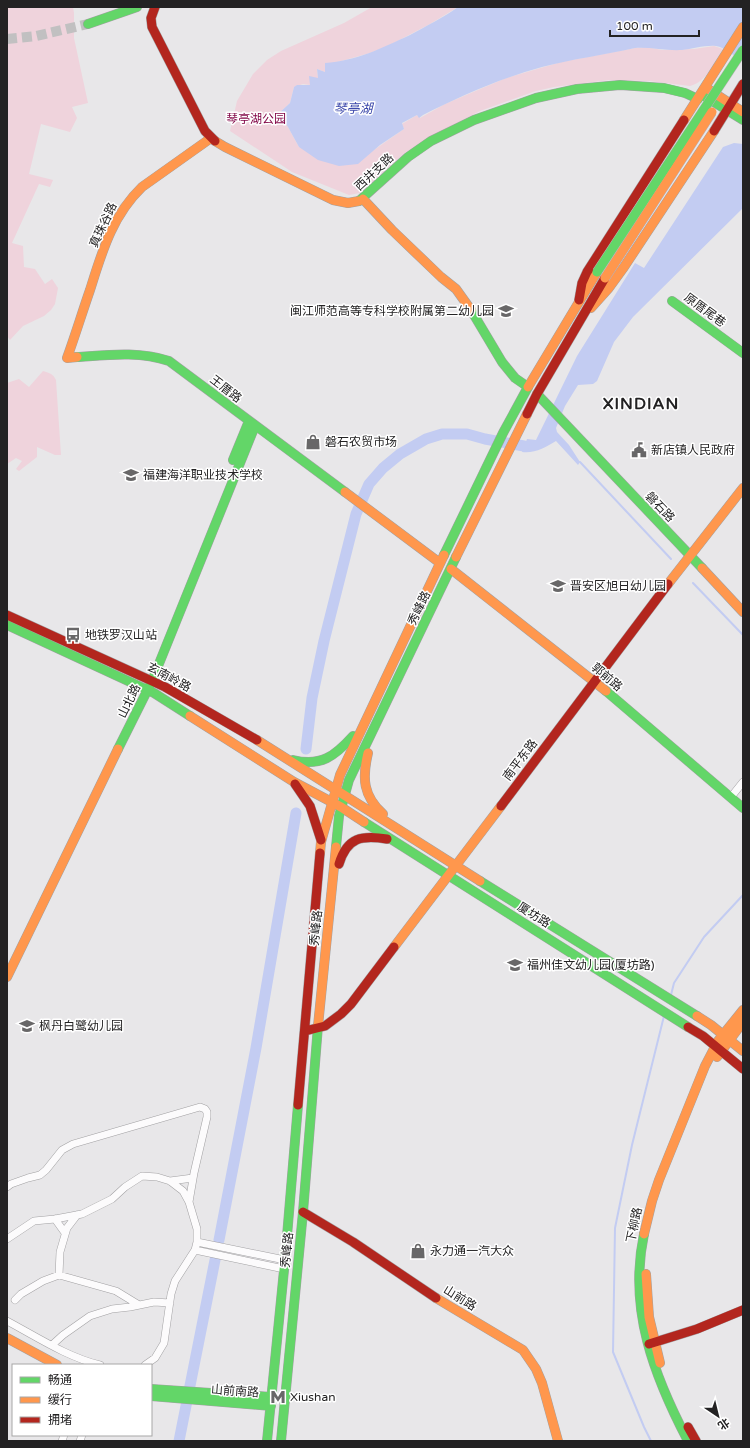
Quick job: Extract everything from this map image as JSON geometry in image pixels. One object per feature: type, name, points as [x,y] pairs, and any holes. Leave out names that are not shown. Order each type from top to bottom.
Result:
[{"type":"main road","points":[[88,24],[137,7]]},
{"type":"main road","name":"西井支路","points":[[155,7],[151,18],[152,27],[200,122],[211,138],[333,200],[348,204],[356,203],[363,199],[396,166],[426,145],[449,132],[531,98],[589,86],[629,85],[673,89],[702,94],[728,107]]},
{"type":"main road","points":[[579,300],[582,284],[587,272],[702,94],[743,27]]},
{"type":"main road","name":"秀峰路","points":[[267,1441],[285,1265],[321,842],[335,789],[363,725],[440,563],[503,433],[528,387],[579,300],[743,50]]},
{"type":"main road","points":[[579,322],[605,278],[743,63]]},
{"type":"main road","points":[[579,322],[608,289],[624,267],[743,84]]},
{"type":"main road","points":[[728,107],[743,112]]},
{"type":"main road","points":[[728,107],[743,120]]},
{"type":"main road","name":"真珠谷路","points":[[67,358],[104,248],[115,220],[121,210],[132,195],[142,187],[211,138]]},
{"type":"main road","points":[[664,151],[674,144],[686,144],[692,150],[692,164]]},
{"type":"main road","points":[[363,199],[392,230],[441,277],[456,289],[502,362],[515,378],[528,387]]},
{"type":"main road","name":"原厝尾巷","points":[[672,301],[743,352]]},
{"type":"main road","name":"秀峰路","points":[[281,1441],[303,1212],[317,1032],[341,807],[344,795],[375,724],[536,394],[579,322]]},
{"type":"main road","name":"王厝路","points":[[67,358],[137,354],[160,357],[177,366],[252,424],[440,563]]},
{"type":"main road","name":"磐石路","points":[[536,394],[551,408],[743,612]]},
{"type":"main road","name":"山北路","points":[[7,962],[150,680],[252,424]]},
{"type":"main road","name":"南平东路","points":[[305,1033],[317,1032],[340,1022],[351,1011],[450,876],[692,558],[743,488]]},
{"type":"main road","name":"南平东路","points":[[692,558],[743,498]]},
{"type":"main road","name":"郭前路","points":[[451,570],[597,683],[743,808]]},
{"type":"main road","name":"玄南岭路","points":[[7,615],[150,680],[252,737],[311,775]]},
{"type":"main road","name":"玄南岭路","points":[[7,625],[146,688],[172,703],[294,782],[306,793]]},
{"type":"main road","name":"山北路","points":[[7,977],[146,688]]},
{"type":"main road","points":[[375,724],[364,767],[365,788],[374,805],[396,828]]},
{"type":"main road","points":[[283,757],[302,763],[313,763],[331,757],[339,752],[363,725]]},
{"type":"main road","name":"厦坊路","points":[[311,775],[711,1025],[743,1051]]},
{"type":"main road","points":[[306,793],[321,842]]},
{"type":"main road","name":"厦坊路","points":[[306,793],[332,802],[341,807],[663,1010],[719,1048],[743,1069]]},
{"type":"main road","points":[[333,883],[340,856],[351,842],[368,836],[391,839]]},
{"type":"main road","name":"下柳路","points":[[696,1441],[671,1391],[641,1319],[639,1300],[640,1260],[646,1221],[659,1181],[701,1077],[726,1037],[738,1024],[743,1010]]},
{"type":"main road","name":"山前路","points":[[303,1212],[359,1246],[446,1304],[512,1342],[523,1350],[536,1369],[542,1383],[558,1441]]},
{"type":"main road","points":[[651,1344],[714,1323],[743,1310]]},
{"type":"main road","points":[[7,1338],[55,1364]]},
{"type":"main road","name":"下柳路","points":[[651,1344],[653,1364],[688,1441]]},
{"type":"main road","points":[[7,1345],[41,1364]]},
{"type":"main road","points":[[152,1389],[179,1394]]},
{"type":"main road","points":[[152,1396],[179,1394]]},
{"type":"main road","name":"山前南路","points":[[179,1394],[271,1401]]},
{"type":"street","points":[[731,797],[743,782]]},
{"type":"street","points":[[7,1187],[28,1178],[40,1175],[46,1170],[62,1150],[73,1144],[200,1107],[205,1109],[207,1112],[207,1117],[188,1202]]},
{"type":"street","points":[[7,1239],[34,1221],[55,1220],[82,1214],[112,1199],[125,1187],[142,1176],[157,1177],[170,1181],[183,1191],[197,1228],[197,1242],[195,1250],[175,1281],[171,1294],[164,1343],[155,1358],[146,1364]]},
{"type":"street","points":[[170,1181],[193,1178]]},
{"type":"street","points":[[59,1275],[60,1252],[65,1233],[77,1215]]},
{"type":"street","points":[[55,1220],[65,1233]]},
{"type":"street","points":[[197,1242],[285,1265]]},
{"type":"street","points":[[195,1250],[285,1265]]},
{"type":"street","points":[[15,1300],[21,1294],[43,1281],[59,1275],[116,1291],[139,1305]]},
{"type":"street","points":[[52,1346],[63,1335],[90,1316],[112,1309],[154,1302],[170,1303]]},
{"type":"street","points":[[7,1321],[52,1346],[84,1361],[96,1364]]},
{"type":"green space","points":[[7,7],[73,7],[74,38],[88,103],[72,107],[77,118],[70,132],[41,124],[29,174],[53,180],[50,187],[39,184],[12,243],[23,246],[24,267],[35,269],[45,284],[52,279],[58,288],[55,304],[51,310],[44,316],[23,326],[10,340],[7,336]]},
{"type":"green space","name":"琴亭湖公园","points":[[372,7],[458,7],[430,24],[388,46],[338,62],[325,72],[317,69],[318,78],[310,85],[303,84],[294,87],[290,103],[278,114],[288,127],[299,147],[371,152],[404,129],[402,124],[417,115],[420,118],[445,104],[506,78],[561,62],[647,47],[662,50],[694,49],[714,46],[723,49],[706,76],[696,84],[690,86],[649,81],[609,80],[554,87],[536,91],[480,111],[436,134],[406,152],[360,193],[349,195],[292,172],[230,131],[237,101],[253,74],[267,60],[281,51],[344,23]]},
{"type":"green space","points":[[43,371],[54,376],[56,380],[61,455],[55,455],[37,447],[37,457],[19,471],[16,469],[22,461],[16,458],[7,464],[7,383],[19,379],[29,387]]},
{"type":"water","name":"琴亭湖","points":[[458,7],[743,7],[743,62],[726,50],[716,46],[686,50],[635,48],[542,67],[511,76],[466,94],[419,118],[417,115],[402,123],[404,129],[380,145],[358,164],[339,166],[318,160],[299,147],[288,127],[278,114],[290,103],[294,87],[297,85],[310,85],[309,76],[318,78],[317,69],[325,72],[325,63],[347,60],[379,49],[410,35]]},
{"type":"water","points":[[734,143],[743,144],[743,208],[633,317],[614,342],[597,381],[593,384],[578,385],[565,406],[556,428],[557,432],[569,445],[580,462],[578,465],[556,441],[535,451],[522,452],[527,439],[536,440],[577,356],[635,263],[644,268],[723,147]]},
{"type":"waterway","points":[[306,749],[312,698],[324,641],[356,514],[369,484],[383,468],[400,454],[426,439],[442,434],[467,434],[524,446]]},
{"type":"waterway","points":[[580,462],[671,559]]},
{"type":"waterway","points":[[693,583],[743,635]]},
{"type":"waterway","points":[[219,1240],[256,1048],[296,813]]},
{"type":"waterway","points":[[671,995],[674,983],[704,937],[743,895]]},
{"type":"waterway","points":[[651,1441],[613,1352],[615,1228],[632,1145],[664,1016]]},
{"type":"waterway","points":[[179,1441],[215,1260]]},
{"type":"tunnel","points":[[7,39],[36,36],[88,24]]},
{"type":"traffic: fast","points":[[88,24],[137,7]]},
{"type":"traffic: fast","points":[[597,272],[743,50]]},
{"type":"traffic: fast","points":[[359,201],[408,157],[431,141],[474,120],[536,98],[577,89],[620,85],[664,88],[685,93],[698,99]]},
{"type":"traffic: fast","points":[[704,96],[743,120]]},
{"type":"traffic: fast","points":[[672,301],[743,353]]},
{"type":"traffic: fast","points":[[471,310],[502,362],[515,378],[528,387]]},
{"type":"traffic: fast","points":[[77,357],[134,355],[169,361],[345,492]]},
{"type":"traffic: fast","points":[[444,555],[503,433],[528,387]]},
{"type":"traffic: fast","points":[[537,394],[702,568]]},
{"type":"traffic: fast","points":[[233,460],[249,421]]},
{"type":"traffic: fast","points":[[118,749],[152,681],[255,426]]},
{"type":"traffic: fast","points":[[336,847],[339,816],[349,780],[456,557]]},
{"type":"traffic: fast","points":[[7,625],[154,693],[190,716]]},
{"type":"traffic: fast","points":[[606,691],[743,808]]},
{"type":"traffic: fast","points":[[293,760],[303,762],[320,761],[340,749],[353,736]]},
{"type":"traffic: fast","points":[[364,822],[688,1027]]},
{"type":"traffic: fast","points":[[480,881],[697,1016]]},
{"type":"traffic: fast","points":[[281,1441],[303,1212],[318,1026]]},
{"type":"traffic: fast","points":[[267,1441],[285,1260],[298,1105]]},
{"type":"traffic: fast","points":[[644,1234],[640,1262],[639,1289],[647,1341],[665,1392],[688,1441]]},
{"type":"traffic: fast","points":[[152,1389],[271,1397]]},
{"type":"traffic: fast","points":[[152,1396],[271,1406]]},
{"type":"traffic: slow","points":[[684,120],[743,27]]},
{"type":"traffic: slow","points":[[708,89],[743,112]]},
{"type":"traffic: slow","points":[[605,278],[712,112]]},
{"type":"traffic: slow","points":[[591,308],[608,289],[624,267],[714,131]]},
{"type":"traffic: slow","points":[[77,357],[67,358],[104,248],[109,235],[123,210],[142,187],[211,138]]},
{"type":"traffic: slow","points":[[215,141],[333,200],[348,203],[359,201]]},
{"type":"traffic: slow","points":[[363,199],[392,230],[441,277],[456,289],[471,310]]},
{"type":"traffic: slow","points":[[528,387],[597,272]]},
{"type":"traffic: slow","points":[[456,557],[527,414]]},
{"type":"traffic: slow","points":[[668,584],[743,488]]},
{"type":"traffic: slow","points":[[345,492],[440,563]]},
{"type":"traffic: slow","points":[[320,853],[321,842],[340,775],[444,555]]},
{"type":"traffic: slow","points":[[702,568],[743,612]]},
{"type":"traffic: slow","points":[[451,569],[606,691]]},
{"type":"traffic: slow","points":[[190,716],[294,782],[341,807],[364,822]]},
{"type":"traffic: slow","points":[[257,740],[480,881]]},
{"type":"traffic: slow","points":[[7,977],[118,749]]},
{"type":"traffic: slow","points":[[368,753],[365,771],[366,786],[371,800],[383,814]]},
{"type":"traffic: slow","points":[[394,947],[501,806]]},
{"type":"traffic: slow","points":[[318,1026],[336,847]]},
{"type":"traffic: slow","points":[[644,1234],[659,1180],[705,1066],[718,1041],[743,1010]]},
{"type":"traffic: slow","points":[[697,1016],[711,1025],[743,1051]]},
{"type":"traffic: slow","points":[[717,1057],[743,1022]]},
{"type":"traffic: slow","points":[[646,1274],[649,1317],[660,1363]]},
{"type":"traffic: slow","points":[[436,1298],[523,1350],[536,1369],[542,1383],[558,1441]]},
{"type":"traffic: slow","points":[[7,1338],[55,1364]]},
{"type":"traffic: jam","points":[[155,7],[151,18],[152,27],[205,131],[215,141]]},
{"type":"traffic: jam","points":[[714,131],[743,84]]},
{"type":"traffic: jam","points":[[579,300],[582,283],[587,272],[684,120]]},
{"type":"traffic: jam","points":[[527,414],[537,394],[605,278]]},
{"type":"traffic: jam","points":[[501,806],[668,584]]},
{"type":"traffic: jam","points":[[7,615],[165,687],[257,740]]},
{"type":"traffic: jam","points":[[295,784],[310,806],[321,840]]},
{"type":"traffic: jam","points":[[339,864],[342,855],[351,843],[370,837],[387,839]]},
{"type":"traffic: jam","points":[[298,1105],[320,853]]},
{"type":"traffic: jam","points":[[305,1031],[325,1026],[341,1014],[351,1004],[394,947]]},
{"type":"traffic: jam","points":[[688,1027],[703,1036],[743,1069]]},
{"type":"traffic: jam","points":[[303,1212],[353,1242],[436,1298]]},
{"type":"traffic: jam","points":[[649,1344],[697,1329],[743,1310]]},
{"type":"traffic: jam","points":[[688,1427],[696,1441]]},
{"type":"place","name":"闽江师范高等专科学校附属第二幼儿园","points":[[506,311]]},
{"type":"place","name":"磐石农贸市场","points":[[313,442]]},
{"type":"place","name":"新店镇人民政府","points":[[639,450]]},
{"type":"place","name":"福建海洋职业技术学校","points":[[131,475]]},
{"type":"place","name":"晋安区旭日幼儿园","points":[[558,586]]},
{"type":"place","name":"地铁罗汉山站","points":[[73,635]]},
{"type":"place","name":"福州佳文幼儿园(厦坊路)","points":[[515,965]]},
{"type":"place","name":"枫丹白鹭幼儿园","points":[[27,1026]]},
{"type":"place","name":"永力通一汽大众","points":[[418,1251]]},
{"type":"place","name":"Xiushan","points":[[278,1397]]},
{"type":"district","name":"XINDIAN","points":[[641,403]]}]
